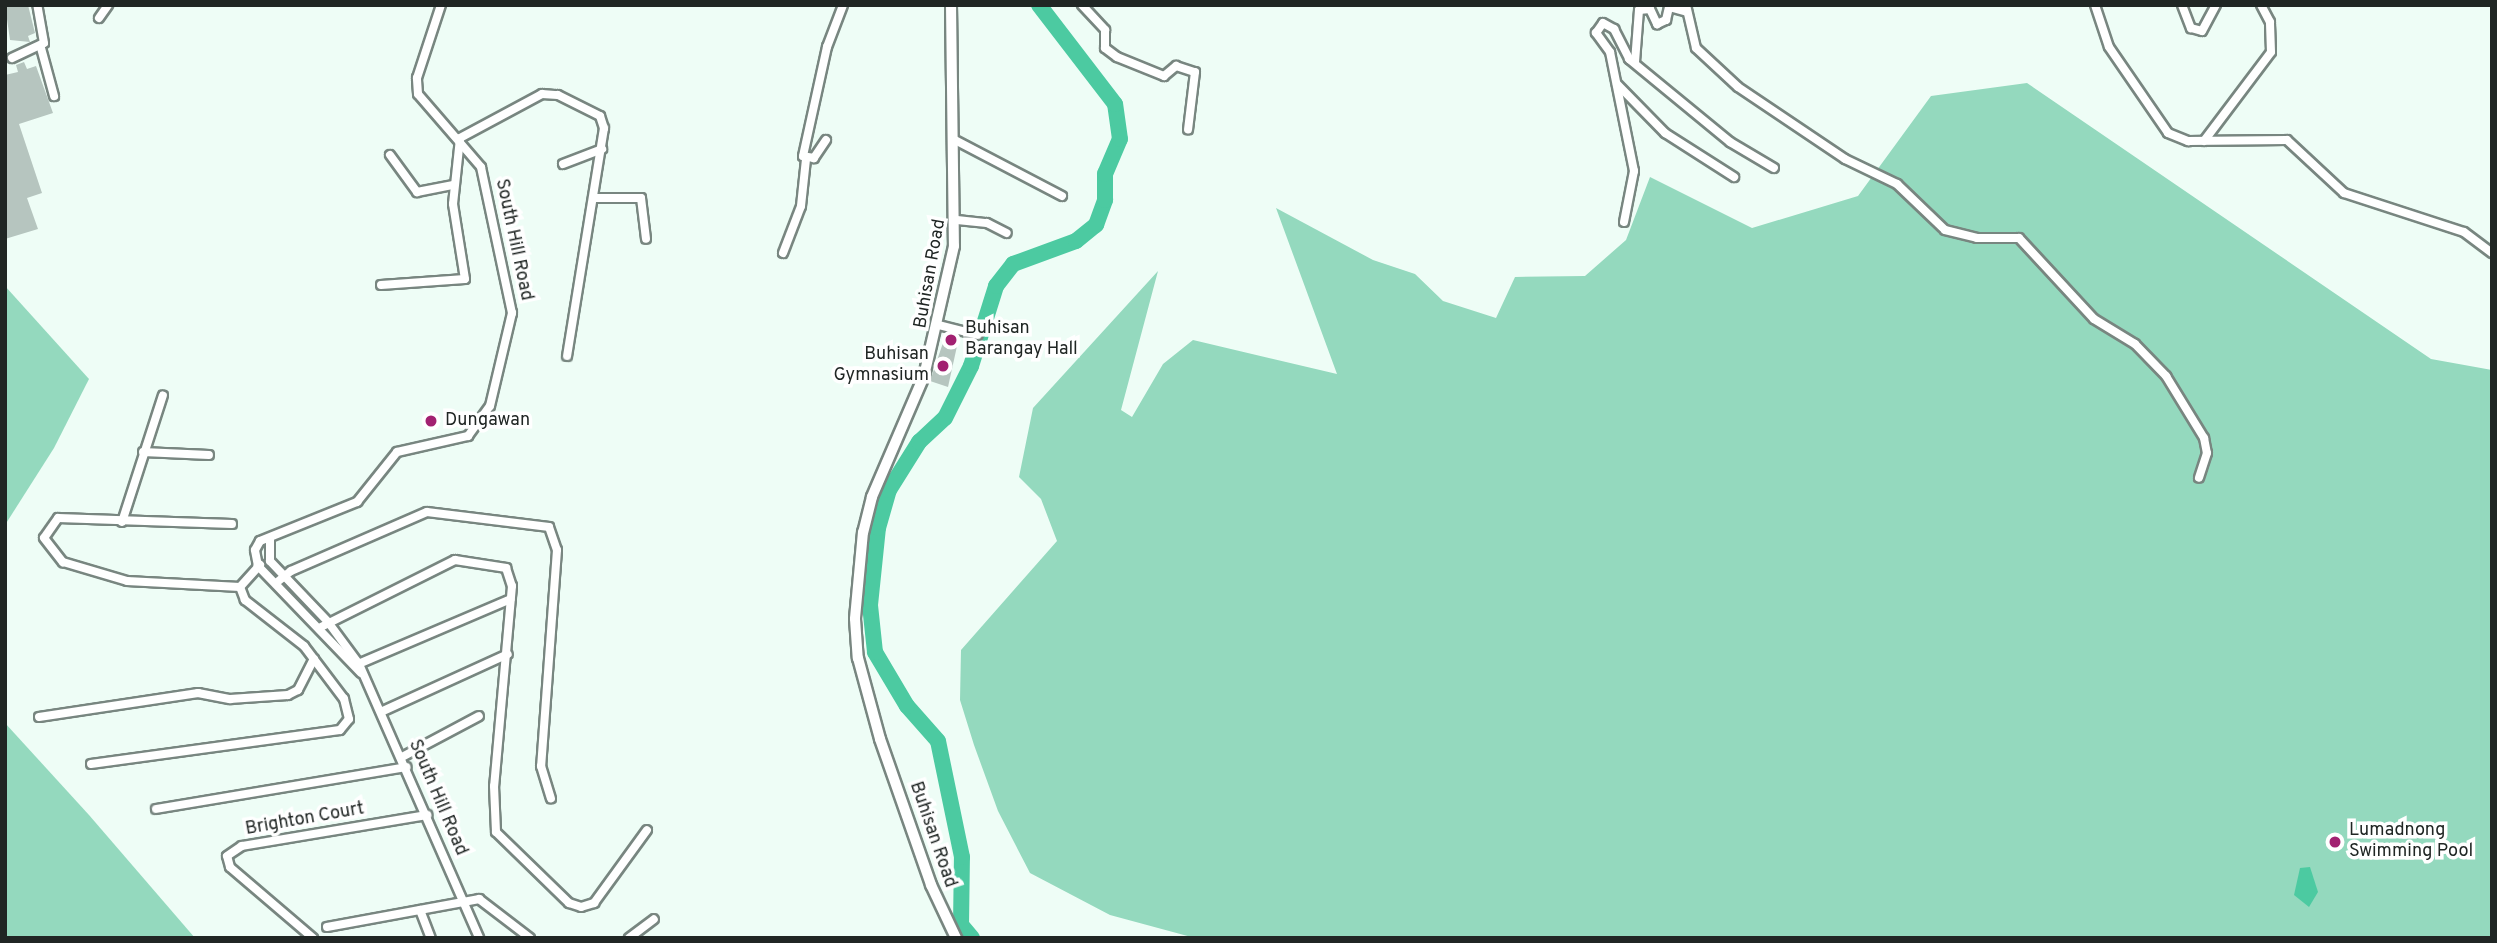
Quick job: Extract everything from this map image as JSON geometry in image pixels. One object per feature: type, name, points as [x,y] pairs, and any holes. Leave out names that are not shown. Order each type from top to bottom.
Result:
[{"type":"street","points":[[37,5],[43,28],[41,48],[54,96]]},
{"type":"street","points":[[99,18],[108,5]]},
{"type":"street","name":"South Hill Road","points":[[270,538],[356,502],[397,452],[463,438],[486,416],[507,349],[512,313],[481,167],[460,138],[426,109],[418,94],[417,78],[441,5]]},
{"type":"street","points":[[783,253],[800,206],[806,159],[802,152],[821,69],[844,5]]},
{"type":"street","name":"Buhisan Road","points":[[951,5],[957,220],[939,325],[924,376],[872,497],[863,532],[855,619],[874,718],[931,885],[956,938]]},
{"type":"street","points":[[1082,5],[1105,30],[1105,48],[1117,57],[1164,76],[1176,66],[1195,72],[1188,130]]},
{"type":"street","points":[[2095,5],[2109,47],[2157,121],[2188,141],[2287,140],[2344,192],[2464,232],[2492,253]]},
{"type":"street","points":[[2182,5],[2191,28],[2202,30],[2216,5]]},
{"type":"street","points":[[2204,141],[2271,52],[2270,22],[2261,5]]},
{"type":"street","points":[[1635,62],[1639,10],[1650,9],[1657,24],[1666,20],[1669,6],[1685,8],[1696,48],[1707,62],[1793,127],[1897,184],[1945,230],[1977,238],[2006,235],[2031,249],[2078,305],[2109,332],[2135,344],[2166,376],[2204,438],[2207,453],[2199,478]]},
{"type":"street","points":[[1624,222],[1634,171],[1610,52],[1596,28],[1603,23],[1614,29],[1626,55],[1730,142],[1774,168]]},
{"type":"street","points":[[12,58],[41,48]]},
{"type":"street","points":[[1617,84],[1665,133],[1734,177]]},
{"type":"street","points":[[381,285],[465,279],[453,185],[460,138],[541,94],[558,95],[600,116],[602,149],[596,198],[567,356]]},
{"type":"street","points":[[953,139],[1062,197]]},
{"type":"street","points":[[806,159],[817,155],[826,140]]},
{"type":"street","points":[[563,164],[602,149]]},
{"type":"street","points":[[390,155],[417,192],[453,185]]},
{"type":"street","points":[[596,198],[641,198],[646,239]]},
{"type":"street","points":[[957,220],[987,223],[1007,233]]},
{"type":"street","points":[[939,325],[978,335]]},
{"type":"street","points":[[122,522],[163,395]]},
{"type":"street","points":[[144,452],[209,454]]},
{"type":"street","points":[[276,583],[284,575],[427,512],[549,527],[557,550],[541,766],[551,799]]},
{"type":"street","points":[[232,524],[58,518],[44,538],[63,562],[92,574],[240,587]]},
{"type":"street","points":[[240,587],[258,566],[270,561],[270,538],[257,545],[258,566]]},
{"type":"street","points":[[325,624],[461,559],[506,568],[511,599],[494,786],[496,832],[506,846],[569,903],[582,907],[594,903],[647,830]]},
{"type":"street","name":"South Hill Road","points":[[270,561],[325,624],[358,668],[383,711],[479,938]]},
{"type":"street","name":"South Hill Road","points":[[258,566],[325,624]]},
{"type":"street","points":[[91,764],[340,730],[349,719],[344,699],[314,659],[245,600],[240,587]]},
{"type":"street","points":[[358,668],[511,599]]},
{"type":"street","points":[[383,711],[508,654]]},
{"type":"street","points":[[39,717],[198,693],[230,699],[288,695],[298,690],[314,659]]},
{"type":"street","points":[[402,757],[479,716]]},
{"type":"street","points":[[156,809],[407,767]]},
{"type":"street","name":"Brighton Court","points":[[313,938],[230,867],[228,856],[242,846],[427,815]]},
{"type":"street","points":[[327,927],[479,899],[530,938]]},
{"type":"street","points":[[420,910],[431,938]]},
{"type":"street","points":[[629,938],[654,919]]},
{"type":"shaded area","points":[[2027,83],[2431,359],[2492,370],[2492,938],[1195,938],[1110,915],[1030,873],[998,811],[960,700],[961,650],[1057,541],[1041,499],[1019,477],[1033,408],[1158,271],[1121,410],[1132,417],[1163,364],[1193,340],[1337,374],[1276,208],[1373,260],[1415,274],[1443,301],[1496,318],[1515,277],[1585,276],[1626,240],[1650,177],[1752,228],[1858,196],[1931,96]]},
{"type":"shaded area","points":[[5,286],[89,379],[54,448],[5,525]]},
{"type":"shaded area","points":[[5,723],[89,815],[195,938],[5,938]]},
{"type":"shaded area","points":[[2310,867],[2318,892],[2309,907],[2294,895],[2300,868]]},
{"type":"building","points":[[5,5],[28,5],[35,33],[28,36],[30,42],[10,40]]},
{"type":"building","points":[[24,62],[27,69],[36,66],[53,113],[19,124],[42,193],[27,198],[38,229],[5,239],[5,75],[18,72],[16,65]]},
{"type":"building","name":"Buhisan Gymnasium","points":[[946,334],[959,337],[948,387],[930,381]]},
{"type":"waterway","points":[[972,938],[961,925],[962,857],[938,741],[907,706],[875,652],[870,605],[878,528],[889,490],[919,442],[945,418],[971,366],[996,286],[1013,264],[1076,241],[1096,225],[1105,200],[1105,174],[1120,139],[1115,104],[1039,5]]},
{"type":"place","name":"Buhisan Barangay Hall","points":[[951,340]]},
{"type":"place","name":"Buhisan Gymnasium","points":[[943,366]]},
{"type":"place","name":"Dungawan","points":[[431,421]]},
{"type":"place","name":"Lumadnong Swimming Pool","points":[[2335,842]]}]
